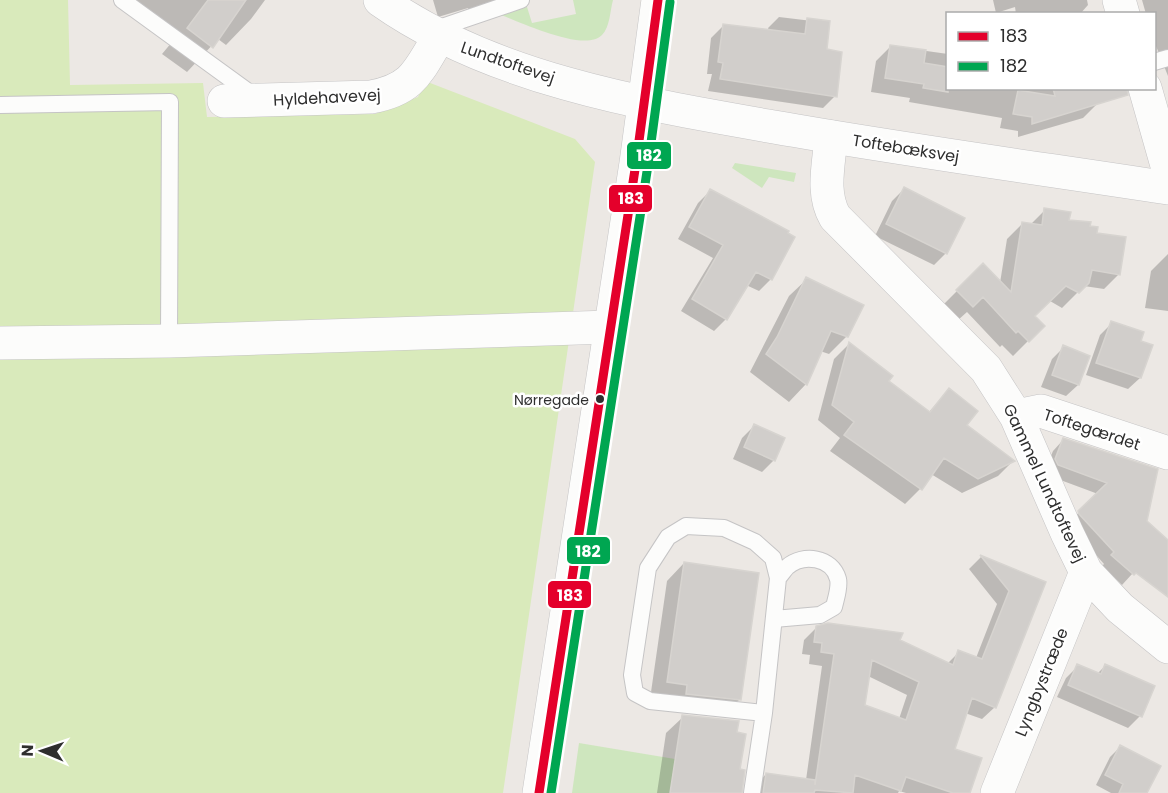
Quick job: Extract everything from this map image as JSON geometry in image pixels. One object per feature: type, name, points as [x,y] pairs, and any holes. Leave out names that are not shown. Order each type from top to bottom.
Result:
[{"type":"street","name":"Lundtoftevej","points":[[381,0],[434,34],[525,70],[645,104]]},
{"type":"street","points":[[539,793],[645,104],[658,0]]},
{"type":"street","name":"Hyldehavevej","points":[[224,101],[370,97],[393,92],[414,78],[434,34]]},
{"type":"street","points":[[1146,90],[1168,169]]},
{"type":"street","name":"Toftebæksvej","points":[[645,104],[831,137],[1168,188]]},
{"type":"street","name":"Gammel Lundtoftevej","points":[[831,137],[826,193],[828,206],[835,218],[986,369],[1016,416],[1066,534],[1086,572],[1120,608],[1168,647]]},
{"type":"street","points":[[0,343],[169,341],[610,327]]},
{"type":"street","name":"Toftegærdet","points":[[1016,416],[1041,411],[1168,453]]},
{"type":"street","name":"Lyngbystræde","points":[[997,793],[1086,572]]},
{"type":"lane","points":[[122,0],[259,100]]},
{"type":"lane","points":[[434,34],[521,0]]},
{"type":"lane","points":[[0,105],[170,102],[169,341]]},
{"type":"lane","points":[[752,793],[764,713],[778,578],[772,558],[754,542],[724,528],[686,526],[668,537],[648,568],[632,675],[635,693],[650,701],[764,713]]},
{"type":"lane","points":[[774,619],[820,615],[834,607],[837,595],[838,580],[832,567],[821,560],[798,561],[788,566],[778,578]]},
{"type":"green space","points":[[0,0],[68,0],[70,85],[203,83],[207,117],[375,114],[418,97],[425,81],[575,139],[595,162],[503,793],[0,793]]},
{"type":"green space","points":[[573,0],[613,0],[608,23],[602,35],[594,40],[568,38],[501,15],[527,7],[532,23],[576,14]]},
{"type":"green space","points":[[735,163],[796,173],[794,182],[769,177],[762,188],[732,168]]},
{"type":"green space","points":[[579,743],[675,759],[670,793],[572,793]]},
{"type":"building","points":[[208,0],[246,0],[213,48],[187,28]]},
{"type":"building","points":[[807,18],[830,21],[827,49],[842,52],[837,97],[720,79],[723,63],[718,62],[723,24],[805,34]]},
{"type":"building","points":[[890,45],[926,50],[924,63],[946,67],[946,90],[948,92],[923,88],[924,84],[885,78]]},
{"type":"building","points":[[1018,90],[1055,96],[1054,90],[1127,90],[1128,95],[1032,124],[1032,117],[1013,114]]},
{"type":"building","points":[[904,187],[965,218],[947,254],[886,224]]},
{"type":"building","points":[[710,189],[789,231],[788,233],[795,237],[772,280],[756,272],[727,320],[692,299],[723,245],[689,227]]},
{"type":"building","points":[[1044,208],[1071,212],[1069,220],[1091,222],[1090,226],[1098,227],[1097,233],[1126,237],[1120,275],[1092,270],[1089,283],[1079,293],[1066,286],[1035,316],[1045,326],[1029,342],[1018,331],[1016,333],[983,297],[973,307],[956,290],[983,263],[1011,292],[1022,222],[1042,225]]},
{"type":"building","points":[[806,277],[864,305],[848,337],[831,331],[807,385],[766,354],[777,337]]},
{"type":"building","points":[[1111,321],[1144,332],[1141,341],[1153,345],[1141,378],[1096,363]]},
{"type":"building","points":[[849,342],[893,376],[889,381],[930,412],[949,388],[978,411],[967,425],[1015,461],[978,479],[944,458],[922,490],[844,435],[854,422],[832,405]]},
{"type":"building","points":[[1063,345],[1090,356],[1079,385],[1052,375]]},
{"type":"building","points":[[754,424],[785,438],[775,461],[744,447]]},
{"type":"building","points":[[1063,438],[1158,469],[1147,521],[1168,540],[1168,597],[1136,573],[1134,575],[1111,555],[1114,552],[1079,514],[1078,511],[1107,483],[1058,465],[1055,459]]},
{"type":"building","points":[[980,555],[1046,582],[996,708],[972,698],[955,749],[982,758],[970,793],[953,793],[906,777],[901,791],[855,775],[853,793],[815,790],[814,793],[763,793],[766,773],[815,780],[815,785],[834,654],[821,652],[822,643],[814,642],[816,626],[828,623],[903,633],[900,640],[953,665],[958,650],[982,659],[1009,591]],"holes":[[[872,660],[919,682],[906,720],[865,705]]]},
{"type":"building","points":[[684,562],[759,573],[741,700],[686,694],[687,685],[667,682]]},
{"type":"building","points":[[1077,664],[1101,674],[1105,664],[1155,686],[1142,717],[1068,685]]},
{"type":"building","points":[[682,715],[739,721],[737,732],[746,734],[740,769],[745,770],[742,793],[670,793]]},
{"type":"building","points":[[1120,745],[1161,766],[1147,793],[1119,793],[1123,784],[1105,775]]},
{"type":"transit line","name":"183","points":[[539,793],[636,163],[658,0]]},
{"type":"transit line","name":"182","points":[[551,793],[648,165],[670,2]]},
{"type":"place","name":"Nørregade","points":[[600,399]]}]
